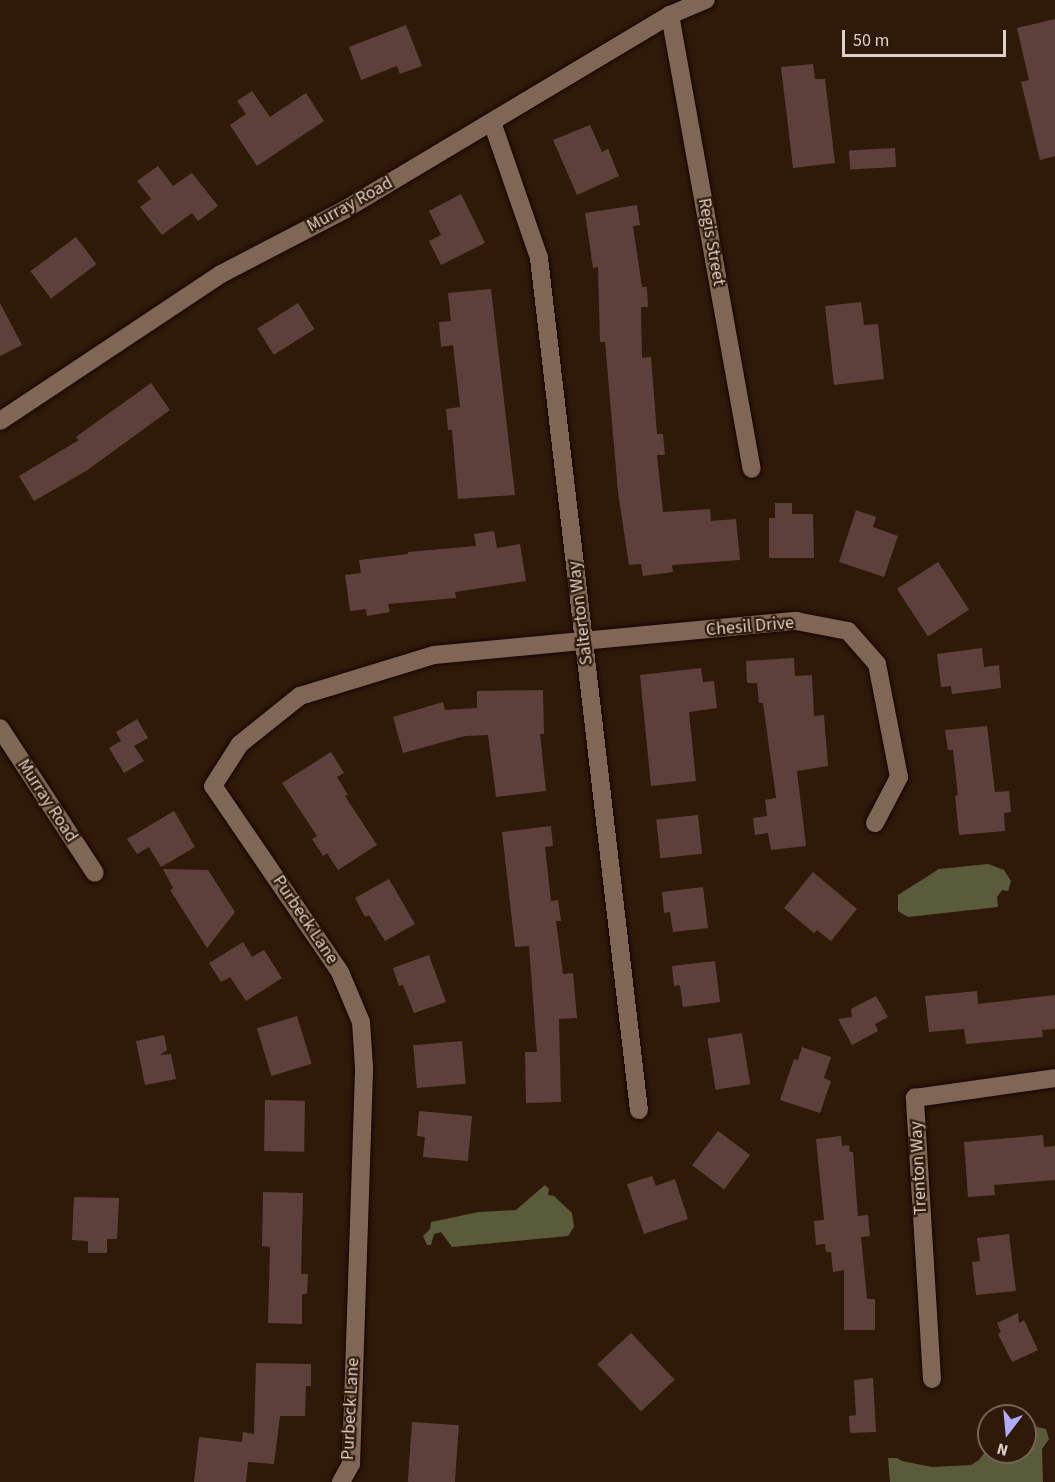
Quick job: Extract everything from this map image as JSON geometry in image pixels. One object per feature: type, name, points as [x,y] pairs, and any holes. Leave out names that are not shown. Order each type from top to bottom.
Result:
[{"type":"street","name":"Murray Road","points":[[0,421],[221,274],[344,210],[670,15],[706,0]]},
{"type":"street","name":"Regis Street","points":[[670,15],[752,469]]},
{"type":"street","name":"Salterton Way","points":[[492,122],[539,258],[639,1110]]},
{"type":"street","name":"Chesil Drive","points":[[584,643],[796,621],[848,631],[877,664],[899,777],[875,823]]},
{"type":"street","name":"Purbeck Lane","points":[[341,1482],[351,1464],[364,1067],[361,1022],[340,972],[213,786],[240,744],[300,696],[434,655],[584,643]]},
{"type":"street","name":"Murray Road","points":[[0,728],[95,873]]},
{"type":"street","name":"Trenton Way","points":[[932,1379],[915,1098],[1055,1078]]},
{"type":"shaded area","points":[[988,864],[1004,870],[1011,881],[1008,891],[1002,890],[997,897],[998,907],[908,917],[898,911],[898,895],[939,869]]},
{"type":"shaded area","points":[[545,1185],[549,1189],[548,1195],[554,1196],[572,1213],[574,1227],[568,1236],[452,1247],[441,1232],[434,1234],[431,1245],[427,1245],[423,1236],[430,1229],[431,1222],[479,1212],[516,1210]]},
{"type":"shaded area","points":[[1037,1427],[1046,1429],[1049,1439],[1042,1449],[1043,1482],[890,1482],[888,1458],[897,1458],[932,1467],[971,1465],[977,1461],[977,1464],[1037,1464]]},
{"type":"building","points":[[1055,19],[1055,156],[1040,160],[1021,82],[1029,80],[1017,28]]},
{"type":"building","points":[[406,25],[422,66],[400,74],[397,66],[361,80],[349,47]]},
{"type":"building","points":[[813,64],[815,79],[825,79],[835,163],[793,168],[781,67]]},
{"type":"building","points":[[252,91],[270,117],[306,93],[324,121],[257,166],[230,125],[246,114],[237,101]]},
{"type":"building","points":[[590,125],[602,152],[608,149],[619,176],[577,195],[553,140]]},
{"type":"building","points":[[895,148],[896,167],[850,169],[849,150]]},
{"type":"building","points":[[158,166],[173,186],[192,173],[218,206],[198,221],[192,213],[162,235],[140,207],[151,199],[137,181]]},
{"type":"building","points":[[461,194],[485,243],[441,265],[429,241],[441,235],[429,211]]},
{"type":"building","points":[[637,205],[640,225],[633,226],[642,287],[647,287],[648,307],[641,307],[642,358],[651,357],[657,434],[663,434],[665,455],[657,455],[663,512],[710,509],[711,521],[736,519],[740,560],[672,565],[673,572],[643,576],[641,564],[629,565],[618,492],[605,342],[600,342],[598,267],[593,268],[585,213]]},
{"type":"building","points":[[76,237],[96,264],[51,298],[30,271]]},
{"type":"building","points":[[491,289],[515,495],[458,499],[452,430],[448,430],[446,409],[460,407],[453,345],[441,347],[439,322],[451,321],[448,293]]},
{"type":"building","points":[[861,302],[864,325],[878,324],[884,379],[834,385],[825,306]]},
{"type":"building","points":[[0,303],[22,345],[0,356]]},
{"type":"building","points":[[298,303],[314,329],[274,355],[257,328]]},
{"type":"building","points":[[151,383],[170,410],[86,471],[34,501],[19,476],[79,440],[76,437]]},
{"type":"building","points":[[775,503],[792,503],[792,514],[813,514],[814,558],[769,558],[769,518],[775,518]]},
{"type":"building","points":[[856,510],[876,517],[873,527],[898,536],[884,577],[839,562]]},
{"type":"building","points":[[494,531],[497,548],[520,544],[526,581],[455,592],[456,598],[388,604],[390,612],[367,616],[366,609],[350,611],[345,575],[361,573],[359,560],[408,554],[408,552],[476,546],[474,534]]},
{"type":"building","points":[[938,562],[969,610],[928,636],[897,589]]},
{"type":"building","points":[[982,648],[984,667],[999,665],[1001,688],[952,694],[951,686],[941,687],[937,654]]},
{"type":"building","points":[[794,658],[795,676],[812,675],[814,716],[824,715],[828,766],[797,771],[806,846],[771,850],[768,833],[755,835],[753,818],[767,816],[765,800],[776,798],[763,703],[759,703],[757,683],[747,683],[746,661]]},
{"type":"building","points":[[701,668],[703,682],[714,681],[717,708],[689,712],[696,781],[651,786],[640,675]]},
{"type":"building","points":[[543,690],[544,734],[540,734],[546,791],[496,797],[488,735],[465,736],[403,753],[393,717],[443,702],[445,710],[477,708],[477,691]]},
{"type":"building","points":[[137,719],[148,738],[134,746],[144,761],[124,773],[109,748],[121,741],[116,732]]},
{"type":"building","points":[[987,726],[995,792],[1009,791],[1011,812],[1004,813],[1005,831],[959,835],[955,796],[958,795],[953,750],[948,750],[945,730]]},
{"type":"building","points":[[331,752],[344,773],[337,777],[348,795],[345,796],[377,845],[338,870],[327,853],[323,856],[312,839],[317,836],[282,783]]},
{"type":"building","points":[[174,811],[195,847],[161,867],[149,847],[137,854],[127,839]]},
{"type":"building","points":[[698,815],[702,854],[660,858],[656,819]]},
{"type":"building","points":[[551,826],[553,846],[545,847],[551,901],[558,900],[561,921],[556,921],[563,974],[573,973],[577,1018],[559,1019],[561,1102],[526,1103],[525,1052],[537,1052],[529,946],[515,947],[502,832]]},
{"type":"building","points":[[163,869],[208,870],[235,912],[207,948],[170,890],[173,888]]},
{"type":"building","points":[[813,872],[857,909],[831,941],[817,930],[814,933],[784,908]]},
{"type":"building","points":[[389,879],[415,924],[385,941],[369,915],[365,917],[355,898]]},
{"type":"building","points":[[703,887],[708,928],[673,932],[670,912],[664,913],[662,892]]},
{"type":"building","points":[[243,942],[252,957],[264,950],[282,978],[246,1001],[230,977],[221,982],[209,963]]},
{"type":"building","points":[[429,955],[446,1002],[414,1013],[403,985],[399,986],[393,968]]},
{"type":"building","points":[[715,961],[720,1002],[683,1007],[680,985],[674,986],[672,966]]},
{"type":"building","points":[[977,991],[978,1004],[1055,995],[1055,1029],[1042,1030],[1043,1037],[966,1044],[964,1029],[929,1032],[925,996]]},
{"type":"building","points":[[876,996],[888,1017],[875,1024],[878,1031],[852,1045],[838,1019],[852,1017],[851,1009]]},
{"type":"building","points":[[297,1016],[312,1064],[271,1076],[257,1028]]},
{"type":"building","points":[[742,1033],[750,1084],[716,1090],[707,1038]]},
{"type":"building","points":[[164,1035],[167,1050],[160,1055],[171,1054],[176,1079],[145,1085],[136,1041]]},
{"type":"building","points":[[462,1041],[466,1084],[417,1088],[413,1045]]},
{"type":"building","points":[[802,1047],[831,1057],[824,1078],[831,1081],[820,1113],[780,1100],[794,1059],[798,1060]]},
{"type":"building","points":[[265,1100],[305,1101],[304,1152],[264,1151]]},
{"type":"building","points":[[419,1111],[472,1116],[468,1161],[423,1157],[425,1137],[417,1136]]},
{"type":"building","points":[[718,1131],[750,1155],[724,1189],[692,1165]]},
{"type":"building","points":[[1043,1135],[1044,1147],[1055,1146],[1055,1180],[994,1185],[995,1195],[968,1197],[964,1142]]},
{"type":"building","points":[[841,1136],[842,1146],[849,1145],[850,1152],[853,1152],[858,1216],[868,1215],[870,1236],[861,1237],[867,1299],[875,1299],[875,1330],[844,1330],[844,1270],[833,1272],[831,1252],[826,1252],[825,1244],[816,1245],[814,1221],[824,1220],[816,1139]]},
{"type":"building","points":[[652,1176],[656,1186],[675,1179],[688,1219],[644,1234],[627,1184]]},
{"type":"building","points":[[263,1192],[303,1193],[301,1274],[308,1274],[307,1294],[302,1294],[302,1324],[268,1323],[270,1247],[262,1246]]},
{"type":"building","points":[[74,1197],[119,1198],[117,1239],[107,1239],[107,1253],[88,1253],[88,1241],[72,1240]]},
{"type":"building","points":[[1009,1234],[1016,1291],[976,1295],[972,1262],[980,1261],[977,1238]]},
{"type":"building","points":[[1018,1313],[1019,1323],[1024,1320],[1038,1350],[1012,1362],[998,1334],[1001,1332],[997,1323]]},
{"type":"building","points":[[631,1333],[675,1380],[641,1411],[597,1364]]},
{"type":"building","points":[[256,1363],[311,1364],[311,1386],[306,1386],[305,1416],[280,1416],[274,1464],[248,1462],[246,1482],[194,1482],[199,1437],[242,1442],[243,1432],[254,1434]]},
{"type":"building","points":[[873,1378],[876,1432],[850,1433],[849,1416],[856,1415],[854,1380]]},
{"type":"building","points":[[412,1422],[459,1425],[455,1482],[408,1482]]}]
